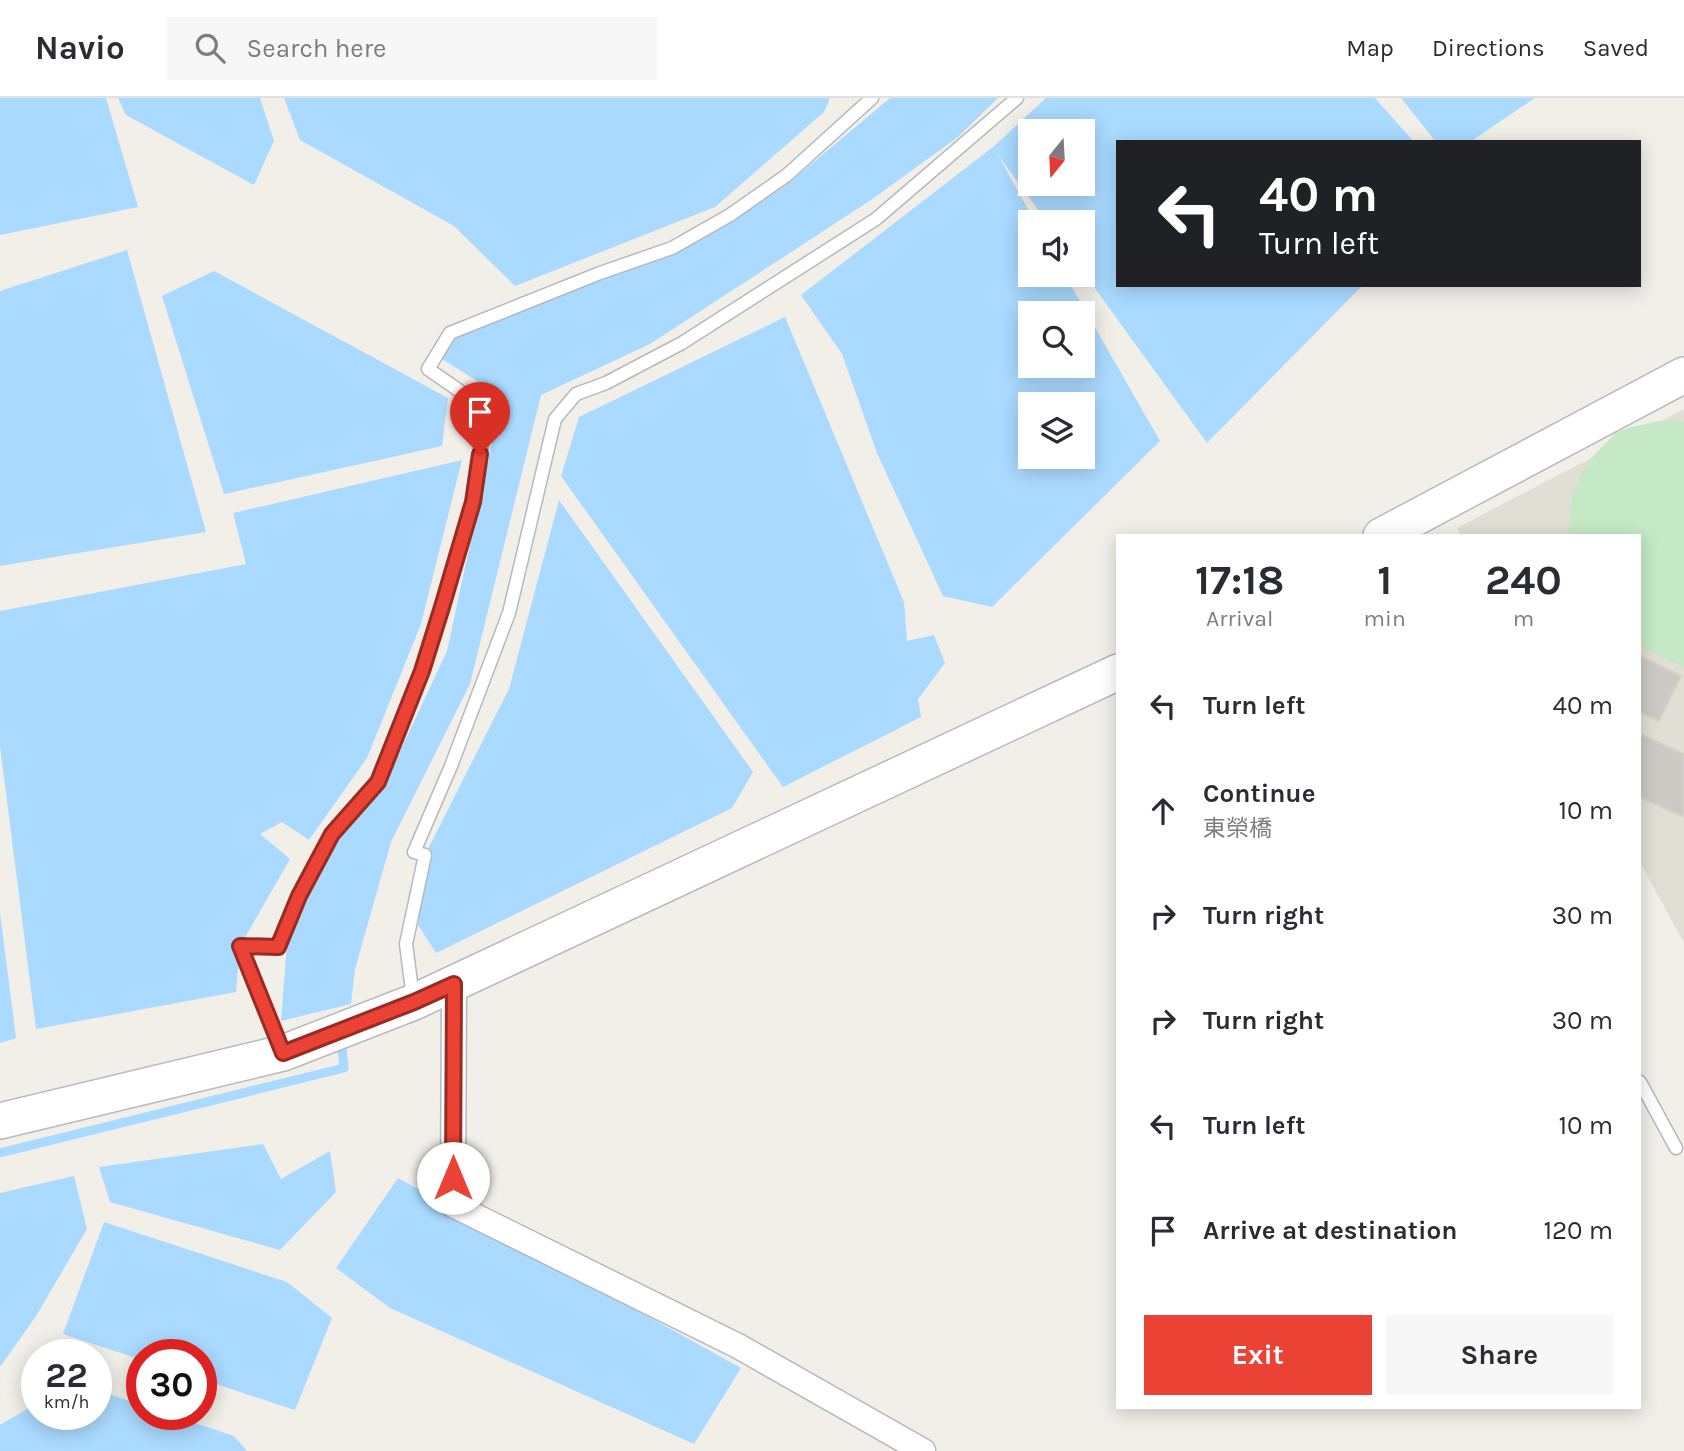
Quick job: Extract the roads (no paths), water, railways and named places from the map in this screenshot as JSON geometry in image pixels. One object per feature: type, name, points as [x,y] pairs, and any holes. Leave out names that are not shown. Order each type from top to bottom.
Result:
[{"type":"main road","points":[[1385,534],[1684,375]]},
{"type":"main road","points":[[0,1121],[284,1052],[408,1004],[1116,673]]},
{"type":"street","points":[[454,984],[453,1205],[738,1346],[923,1451]]},
{"type":"lane","points":[[284,1052],[240,946],[278,947],[299,896],[332,834],[378,782],[422,671],[473,502],[484,430],[482,411],[470,398],[428,369],[450,333],[600,273],[672,248],[730,215],[787,176],[872,98]]},
{"type":"lane","points":[[408,1004],[406,944],[425,855],[414,852],[451,766],[509,613],[555,419],[576,394],[606,383],[682,343],[876,219],[1017,98]]},
{"type":"lane","points":[[1641,1084],[1676,1148]]},
{"type":"water","points":[[0,98],[106,98],[138,207],[0,235]]},
{"type":"water","points":[[118,98],[260,98],[274,141],[254,185],[126,115]]},
{"type":"water","points":[[284,98],[830,98],[824,112],[715,207],[515,286],[454,226],[300,140]]},
{"type":"water","points":[[890,98],[998,98],[958,137],[871,200],[650,344],[541,395],[470,684],[391,842],[355,969],[351,1004],[281,1021],[287,944],[324,847],[388,777],[447,651],[499,410],[480,383],[439,357],[445,340],[715,230],[784,187]]},
{"type":"water","points":[[1046,98],[1375,98],[1412,140],[1116,140],[1116,287],[1361,287],[1207,443],[1094,287],[1095,210],[1038,210],[1028,196],[1096,196],[1096,119],[1023,119]]},
{"type":"water","points":[[1401,98],[1535,98],[1473,140],[1434,140]]},
{"type":"water","points":[[1018,124],[1018,182],[998,155],[1018,196],[1021,196],[1028,210],[1018,210],[1018,287],[1072,287],[1080,301],[1018,301],[1018,378],[1095,378],[1095,327],[1160,441],[992,607],[943,596],[877,453],[842,354],[801,295],[993,147]]},
{"type":"water","points":[[127,250],[206,532],[0,566],[0,291]]},
{"type":"water","points":[[214,271],[448,398],[442,446],[224,494],[162,296]]},
{"type":"water","points":[[785,317],[904,602],[907,641],[934,635],[945,663],[918,699],[921,717],[783,787],[561,476],[579,417]]},
{"type":"water","points":[[462,460],[421,624],[367,758],[309,840],[282,822],[260,834],[290,859],[240,946],[236,992],[36,1029],[0,746],[0,611],[246,564],[233,513]]},
{"type":"water","points":[[559,500],[753,772],[732,808],[436,953],[418,925],[425,855],[509,689]]},
{"type":"water","points":[[0,913],[16,1038],[0,1043]]},
{"type":"water","points":[[263,1144],[281,1179],[330,1151],[336,1192],[280,1250],[110,1202],[99,1167]]},
{"type":"water","points":[[74,1176],[87,1229],[36,1316],[0,1367],[0,1193]]},
{"type":"water","points":[[398,1178],[741,1368],[694,1444],[390,1308],[336,1268]]},
{"type":"water","points":[[104,1222],[287,1282],[332,1318],[295,1410],[217,1384],[217,1339],[126,1339],[126,1355],[112,1350],[112,1339],[78,1339],[63,1334]]},
{"type":"water","points":[[112,1395],[126,1400],[126,1430],[216,1430],[234,1436],[247,1451],[0,1451],[0,1425],[21,1413],[21,1430],[112,1430]]},
{"type":"waterway","points":[[0,1153],[344,1068],[341,1039]]}]
